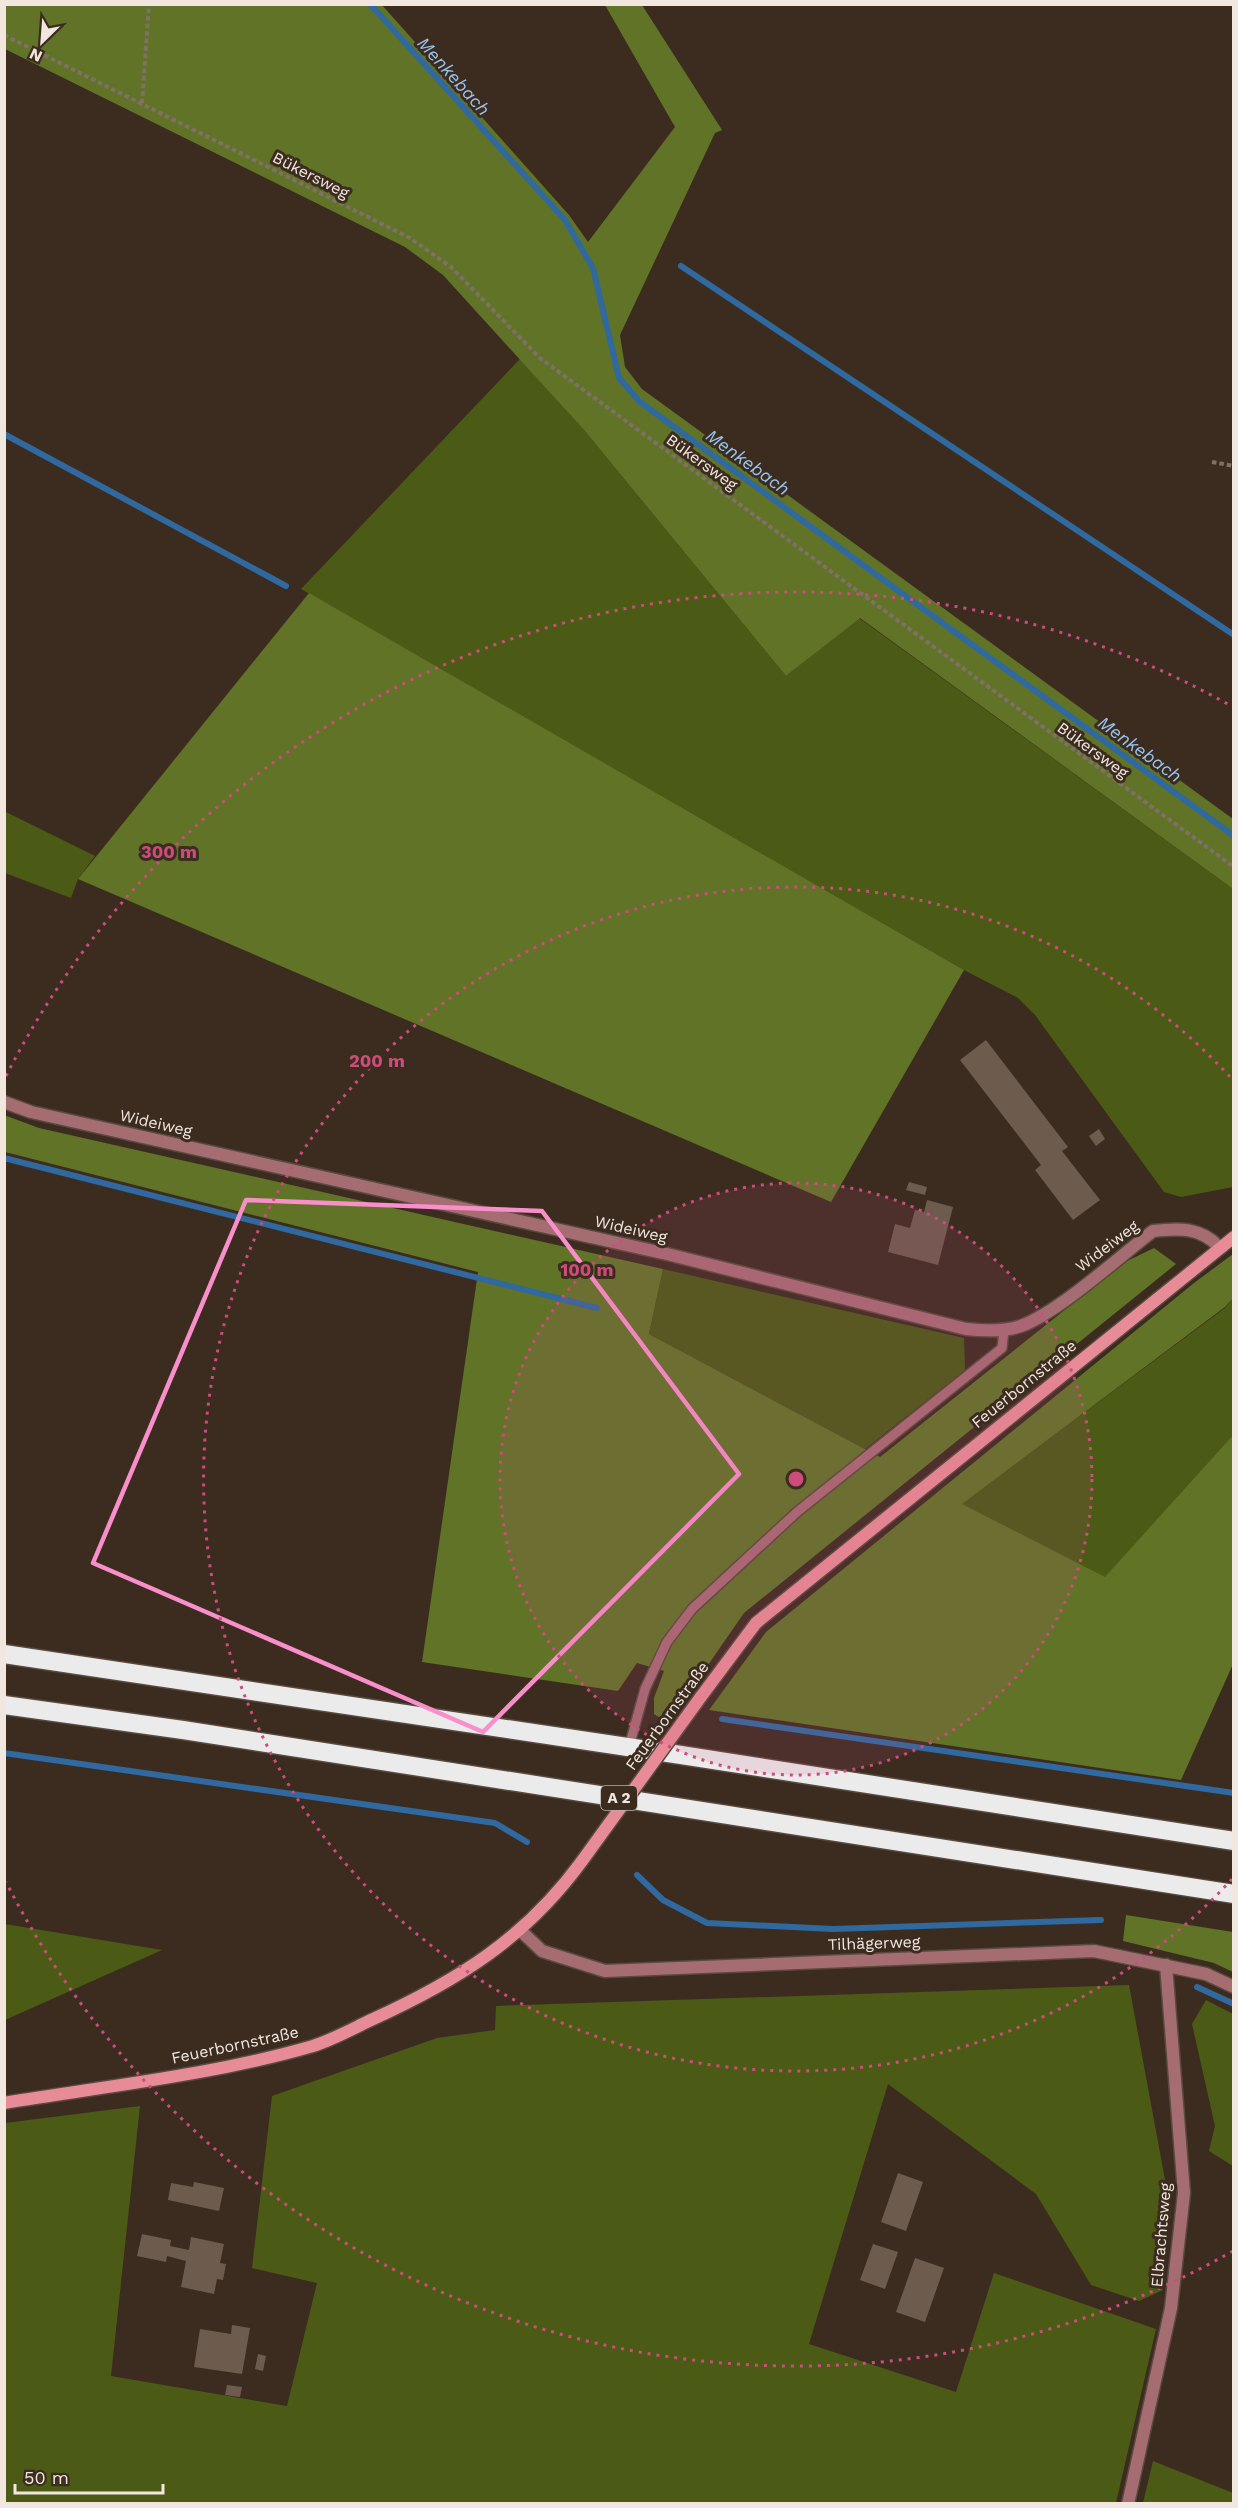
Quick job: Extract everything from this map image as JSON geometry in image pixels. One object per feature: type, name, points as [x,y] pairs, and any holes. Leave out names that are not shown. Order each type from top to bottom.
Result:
[{"type":"highway","points":[[4,1654],[629,1747],[1233,1841]]},
{"type":"highway","name":"A 2","points":[[4,1705],[207,1734],[1233,1894]]},
{"type":"street","name":"Wideiweg","points":[[4,1102],[31,1112],[667,1254],[966,1329],[1004,1330],[1022,1326],[1055,1307],[1153,1231],[1171,1229],[1197,1231],[1219,1247]]},
{"type":"street","name":"Feuerbornstraße","points":[[4,2103],[256,2061],[316,2045],[419,1998],[448,1982],[521,1931],[563,1887],[756,1623],[1233,1236]]},
{"type":"street","name":"Tilhägerweg","points":[[521,1931],[542,1951],[605,1971],[1094,1951],[1206,1974],[1233,1987]]},
{"type":"street","name":"Elbrachtsweg","points":[[1128,2504],[1171,2308],[1185,2193],[1166,1965]]},
{"type":"lane","points":[[629,1747],[645,1689],[667,1642],[692,1609],[797,1512],[1002,1348],[1004,1330]]},
{"type":"path","points":[[142,103],[149,4]]},
{"type":"path","name":"Bükersweg","points":[[4,35],[410,238],[451,267],[540,358],[1233,867]]},
{"type":"path","points":[[1212,462],[1233,466]]},
{"type":"highlighted area","points":[[246,1200],[542,1211],[739,1474],[483,1732],[93,1563]]},
{"type":"green space","points":[[4,5],[382,5],[569,215],[588,242],[675,127],[605,5],[642,5],[722,130],[715,133],[620,335],[625,367],[642,389],[1233,819],[1233,889],[860,618],[786,676],[584,430],[443,275],[405,247],[5,49]]},
{"type":"green space","points":[[520,359],[584,430],[786,676],[859,618],[1233,889],[1233,1187],[1181,1197],[1164,1192],[1035,1015],[1018,998],[964,970],[301,589]]},
{"type":"green space","points":[[309,593],[964,970],[831,1202],[78,879]]},
{"type":"green space","points":[[4,811],[95,856],[78,879],[71,898],[5,873]]},
{"type":"green space","points":[[4,1115],[39,1128],[663,1269],[649,1334],[880,1457],[1125,1262],[1154,1248],[1176,1264],[744,1613],[670,1720],[654,1714],[654,1698],[664,1671],[637,1663],[618,1691],[422,1662],[478,1272],[5,1152]]},
{"type":"green space","points":[[1233,1254],[1233,1298],[1225,1307],[962,1504],[1105,1577],[1233,1435],[1233,1664],[1181,1780],[709,1710],[766,1632],[1194,1283]]},
{"type":"green space","points":[[663,1269],[964,1338],[965,1370],[865,1449],[649,1334]]},
{"type":"green space","points":[[1233,1298],[1233,1435],[1105,1578],[961,1504],[1225,1308]]},
{"type":"green space","points":[[1126,1915],[1233,1932],[1233,1972],[1214,1963],[1123,1941]]},
{"type":"green space","points":[[5,1924],[162,1950],[5,2020]]},
{"type":"green space","points":[[1129,1985],[1168,2196],[1163,2290],[1139,2301],[1091,2285],[1036,2194],[888,2084],[809,2344],[956,2392],[994,2273],[1156,2329],[1116,2503],[5,2503],[5,2123],[140,2106],[111,2376],[287,2406],[317,2283],[252,2268],[272,2096],[437,2038],[495,2030],[496,2006]]},
{"type":"green space","points":[[1206,2000],[1233,2014],[1233,2166],[1209,2151],[1215,2126],[1192,2024]]},
{"type":"green space","points":[[1153,2461],[1233,2493],[1233,2503],[1143,2503]]},
{"type":"building","points":[[986,1040],[1068,1147],[1062,1151],[1100,1200],[1073,1220],[1035,1170],[1041,1165],[960,1060]]},
{"type":"building","points":[[1099,1129],[1105,1139],[1096,1146],[1089,1136]]},
{"type":"building","points":[[909,1182],[927,1187],[925,1195],[906,1190]]},
{"type":"building","points":[[927,1200],[953,1207],[938,1265],[888,1252],[895,1224],[910,1228],[915,1210],[924,1212]]},
{"type":"building","points":[[898,2173],[923,2182],[906,2231],[881,2222]]},
{"type":"building","points":[[194,2182],[224,2188],[219,2211],[168,2200],[171,2183],[193,2187]]},
{"type":"building","points":[[142,2234],[171,2240],[170,2246],[189,2250],[191,2237],[224,2244],[220,2263],[226,2264],[223,2280],[217,2279],[214,2294],[181,2287],[186,2261],[167,2256],[166,2262],[137,2256]]},
{"type":"building","points":[[873,2244],[898,2252],[885,2289],[860,2280]]},
{"type":"building","points":[[915,2258],[944,2268],[925,2322],[896,2312]]},
{"type":"building","points":[[232,2325],[250,2328],[242,2374],[194,2367],[200,2329],[231,2334]]},
{"type":"building","points":[[258,2354],[266,2356],[263,2371],[255,2369]]},
{"type":"building","points":[[227,2385],[242,2387],[240,2397],[225,2395]]},
{"type":"waterway","name":"Menkebach","points":[[370,4],[565,220],[593,268],[619,378],[640,402],[1234,836]]},
{"type":"waterway","points":[[681,266],[1234,635]]},
{"type":"waterway","points":[[4,434],[286,586]]},
{"type":"waterway","points":[[4,1158],[597,1308]]},
{"type":"waterway","points":[[722,1719],[1234,1793]]},
{"type":"waterway","points":[[4,1753],[495,1823],[527,1842]]},
{"type":"waterway","points":[[637,1875],[663,1900],[707,1923],[833,1929],[1101,1920]]},
{"type":"waterway","points":[[1197,1987],[1234,2004]]}]
